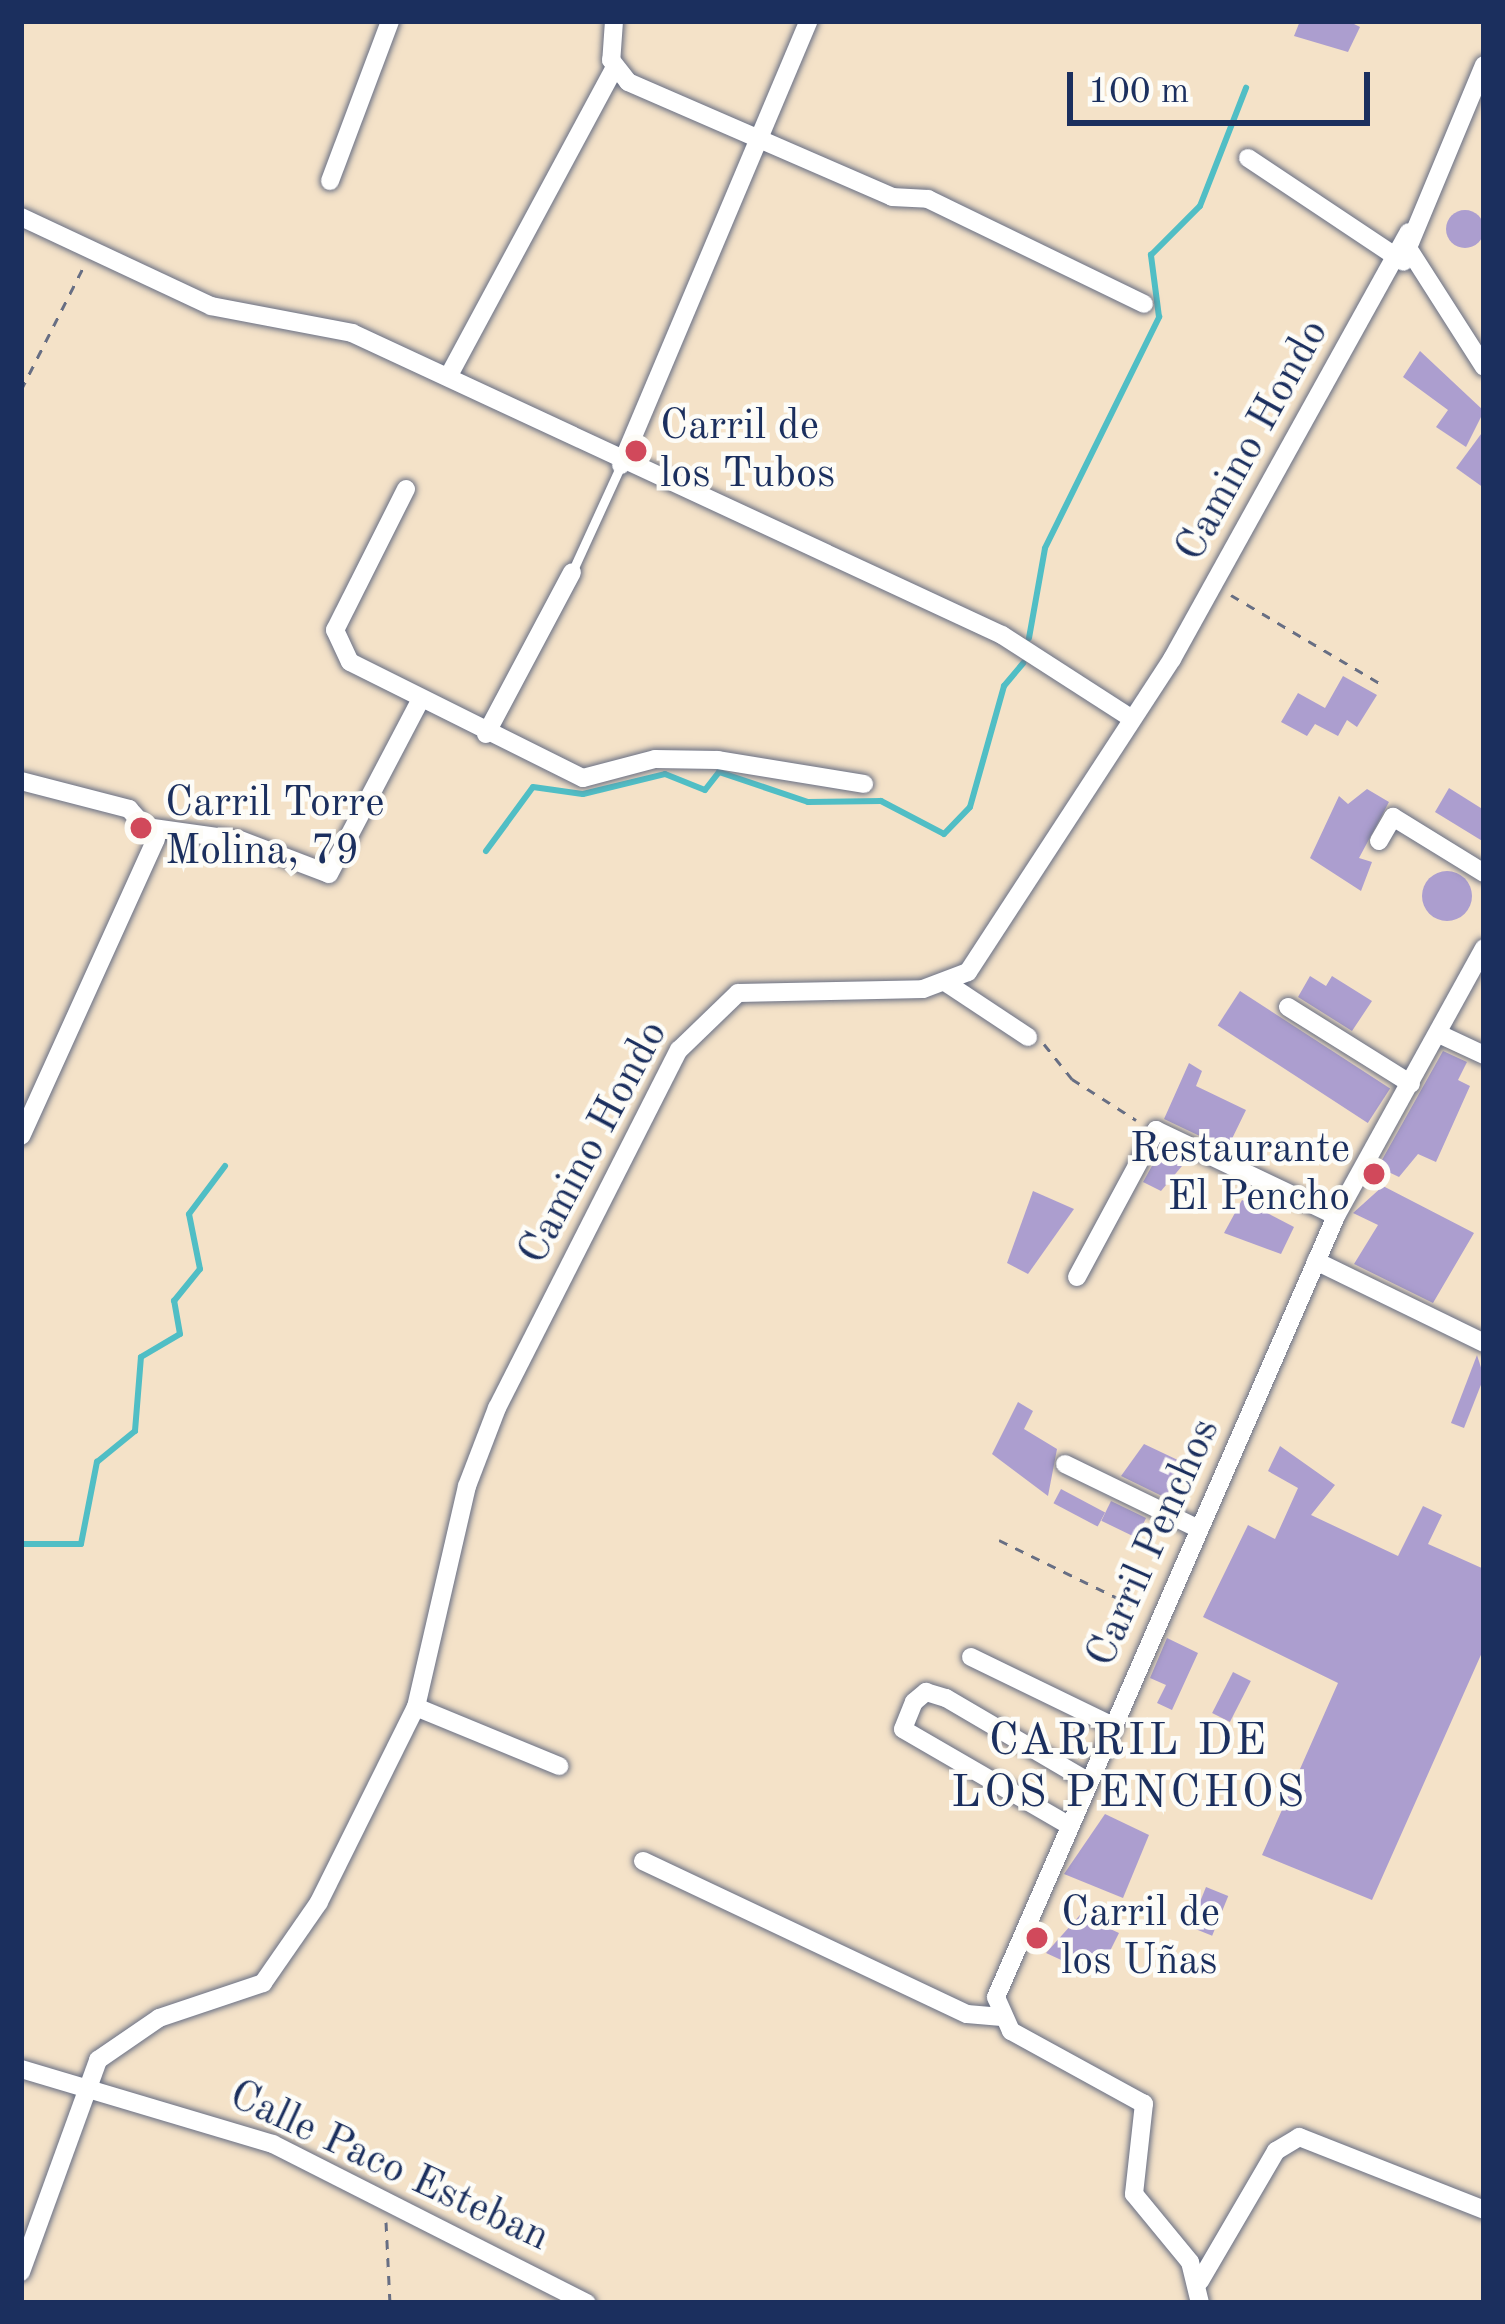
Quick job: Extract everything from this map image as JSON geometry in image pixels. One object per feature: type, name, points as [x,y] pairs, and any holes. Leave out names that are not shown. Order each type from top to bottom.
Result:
[{"type":"street","points":[[330,181],[390,21]]},
{"type":"street","points":[[448,377],[614,69],[614,21]]},
{"type":"street","points":[[621,465],[809,21]]},
{"type":"street","points":[[1406,257],[1484,65]]},
{"type":"street","points":[[614,69],[759,142],[892,197],[928,199],[1144,304]]},
{"type":"street","points":[[1248,158],[1378,244],[1406,257],[1484,367]]},
{"type":"street","points":[[21,217],[211,306],[324,321],[448,377],[621,465],[1002,635],[1132,718]]},
{"type":"street","name":"Camino Hondo","points":[[21,2272],[87,2084],[124,2036],[239,1998],[282,1964],[416,1707],[467,1486],[497,1408],[695,1026],[750,990],[948,984],[978,960],[1214,585],[1406,257]]},
{"type":"street","points":[[406,489],[332,638],[350,662],[486,734],[583,778],[655,759],[718,760],[864,784]]},
{"type":"street","points":[[486,734],[572,572]]},
{"type":"street","points":[[21,781],[130,809],[153,828],[241,840],[329,874],[420,701]]},
{"type":"street","points":[[1379,842],[1393,818],[1484,873]]},
{"type":"street","points":[[21,1136],[149,862],[153,828]]},
{"type":"street","name":"Carril Penchos","points":[[999,2017],[997,1997],[1336,1216],[1484,948]]},
{"type":"street","points":[[948,984],[1028,1036]]},
{"type":"street","points":[[1288,1006],[1411,1084]]},
{"type":"street","points":[[1439,1034],[1484,1055]]},
{"type":"street","points":[[1077,1277],[1152,1132],[1336,1216]]},
{"type":"street","points":[[1316,1261],[1484,1343]]},
{"type":"street","points":[[1065,1464],[1199,1529]]},
{"type":"street","points":[[971,1657],[1113,1726]]},
{"type":"street","points":[[1070,1826],[903,1729],[914,1702],[926,1692],[946,1698],[1089,1782]]},
{"type":"street","points":[[416,1707],[559,1766]]},
{"type":"street","points":[[643,1861],[967,2014],[999,2017],[1144,2104],[1135,2194],[1200,2281]]},
{"type":"street","name":"Calle Paco Esteban","points":[[21,2069],[231,2128],[391,2202],[587,2303]]},
{"type":"street","points":[[1200,2303],[1200,2281],[1276,2151],[1299,2137],[1484,2210]]},
{"type":"lane","points":[[572,572],[621,465]]},
{"type":"path","points":[[21,390],[92,250]]},
{"type":"path","points":[[1214,585],[1379,683]]},
{"type":"path","points":[[1028,1036],[1152,1132]]},
{"type":"path","points":[[1000,1540],[1160,1618]]},
{"type":"path","points":[[390,2303],[391,2202]]},
{"type":"building","points":[[1300,21],[1348,21],[1360,27],[1348,52],[1294,36]]},
{"type":"building","points":[[1465,210],[1479,215],[1484,229],[1479,243],[1465,248],[1451,243],[1446,229],[1451,215]]},
{"type":"building","points":[[1420,351],[1484,411],[1466,447],[1436,427],[1448,410],[1403,377]]},
{"type":"building","points":[[1484,430],[1484,488],[1456,468]]},
{"type":"building","points":[[1343,676],[1377,695],[1357,727],[1347,720],[1338,736],[1315,724],[1307,736],[1281,722],[1298,693],[1325,708]]},
{"type":"building","points":[[1449,788],[1484,810],[1484,842],[1435,812]]},
{"type":"building","points":[[1367,789],[1389,802],[1359,858],[1372,862],[1361,891],[1310,858],[1339,796],[1348,804]]},
{"type":"building","points":[[1437,872],[1457,872],[1471,886],[1471,906],[1457,920],[1437,920],[1423,906],[1423,886]]},
{"type":"building","points":[[1310,976],[1326,986],[1332,976],[1372,1001],[1352,1031],[1298,997]]},
{"type":"building","points":[[1240,991],[1390,1088],[1368,1123],[1218,1025]]},
{"type":"building","points":[[1443,1051],[1467,1062],[1458,1080],[1470,1086],[1436,1162],[1418,1154],[1399,1177],[1378,1167]]},
{"type":"building","points":[[1189,1063],[1202,1071],[1196,1086],[1246,1110],[1227,1149],[1164,1119]]},
{"type":"building","points":[[1162,1148],[1187,1160],[1161,1191],[1143,1182]]},
{"type":"building","points":[[1383,1186],[1474,1233],[1433,1303],[1354,1264],[1378,1225],[1353,1213]]},
{"type":"building","points":[[1033,1191],[1074,1209],[1028,1274],[1007,1263]]},
{"type":"building","points":[[1242,1200],[1294,1227],[1281,1254],[1224,1233]]},
{"type":"building","points":[[1477,1355],[1484,1377],[1464,1428],[1451,1423]]},
{"type":"building","points":[[1018,1402],[1033,1411],[1024,1429],[1057,1449],[1048,1496],[992,1454]]},
{"type":"building","points":[[1144,1444],[1182,1462],[1166,1498],[1121,1476]]},
{"type":"building","points":[[1280,1446],[1335,1485],[1311,1515],[1398,1556],[1423,1506],[1442,1515],[1428,1544],[1484,1569],[1484,1648],[1372,1900],[1262,1855],[1338,1683],[1203,1617],[1248,1525],[1275,1539],[1298,1488],[1268,1471]]},
{"type":"building","points":[[1061,1489],[1105,1512],[1098,1527],[1053,1503]]},
{"type":"building","points":[[1111,1501],[1146,1518],[1136,1538],[1101,1521]]},
{"type":"building","points":[[1167,1638],[1198,1653],[1172,1710],[1157,1703],[1166,1685],[1150,1678]]},
{"type":"building","points":[[1233,1672],[1251,1681],[1230,1722],[1212,1713]]},
{"type":"building","points":[[1105,1814],[1149,1835],[1123,1898],[1064,1874]]},
{"type":"building","points":[[1206,1887],[1228,1896],[1212,1936],[1190,1927]]},
{"type":"building","points":[[1080,1915],[1119,1933],[1103,1965],[1090,1959],[1083,1970],[1046,1953]]},
{"type":"waterway","points":[[1029,638],[1045,548],[1159,317],[1151,255],[1200,206],[1246,88]]},
{"type":"waterway","points":[[486,851],[533,787],[583,794],[665,774],[705,790],[719,772],[808,802],[881,801],[944,834],[970,807],[1004,686],[1023,663]]},
{"type":"waterway","points":[[21,1544],[81,1544],[97,1462],[135,1431],[141,1357],[180,1334],[174,1301],[200,1269],[189,1214],[225,1166]]},
{"type":"place","name":"Carril de los Tubos","points":[[636,451]]},
{"type":"place","name":"Carril Torre Molina, 79","points":[[141,828]]},
{"type":"place","name":"Restaurante El Pencho","points":[[1374,1174]]},
{"type":"place","name":"Carril de los Uñas","points":[[1037,1938]]},
{"type":"district","name":"CARRIL DE LOS PENCHOS","points":[[1129,1769]]}]
